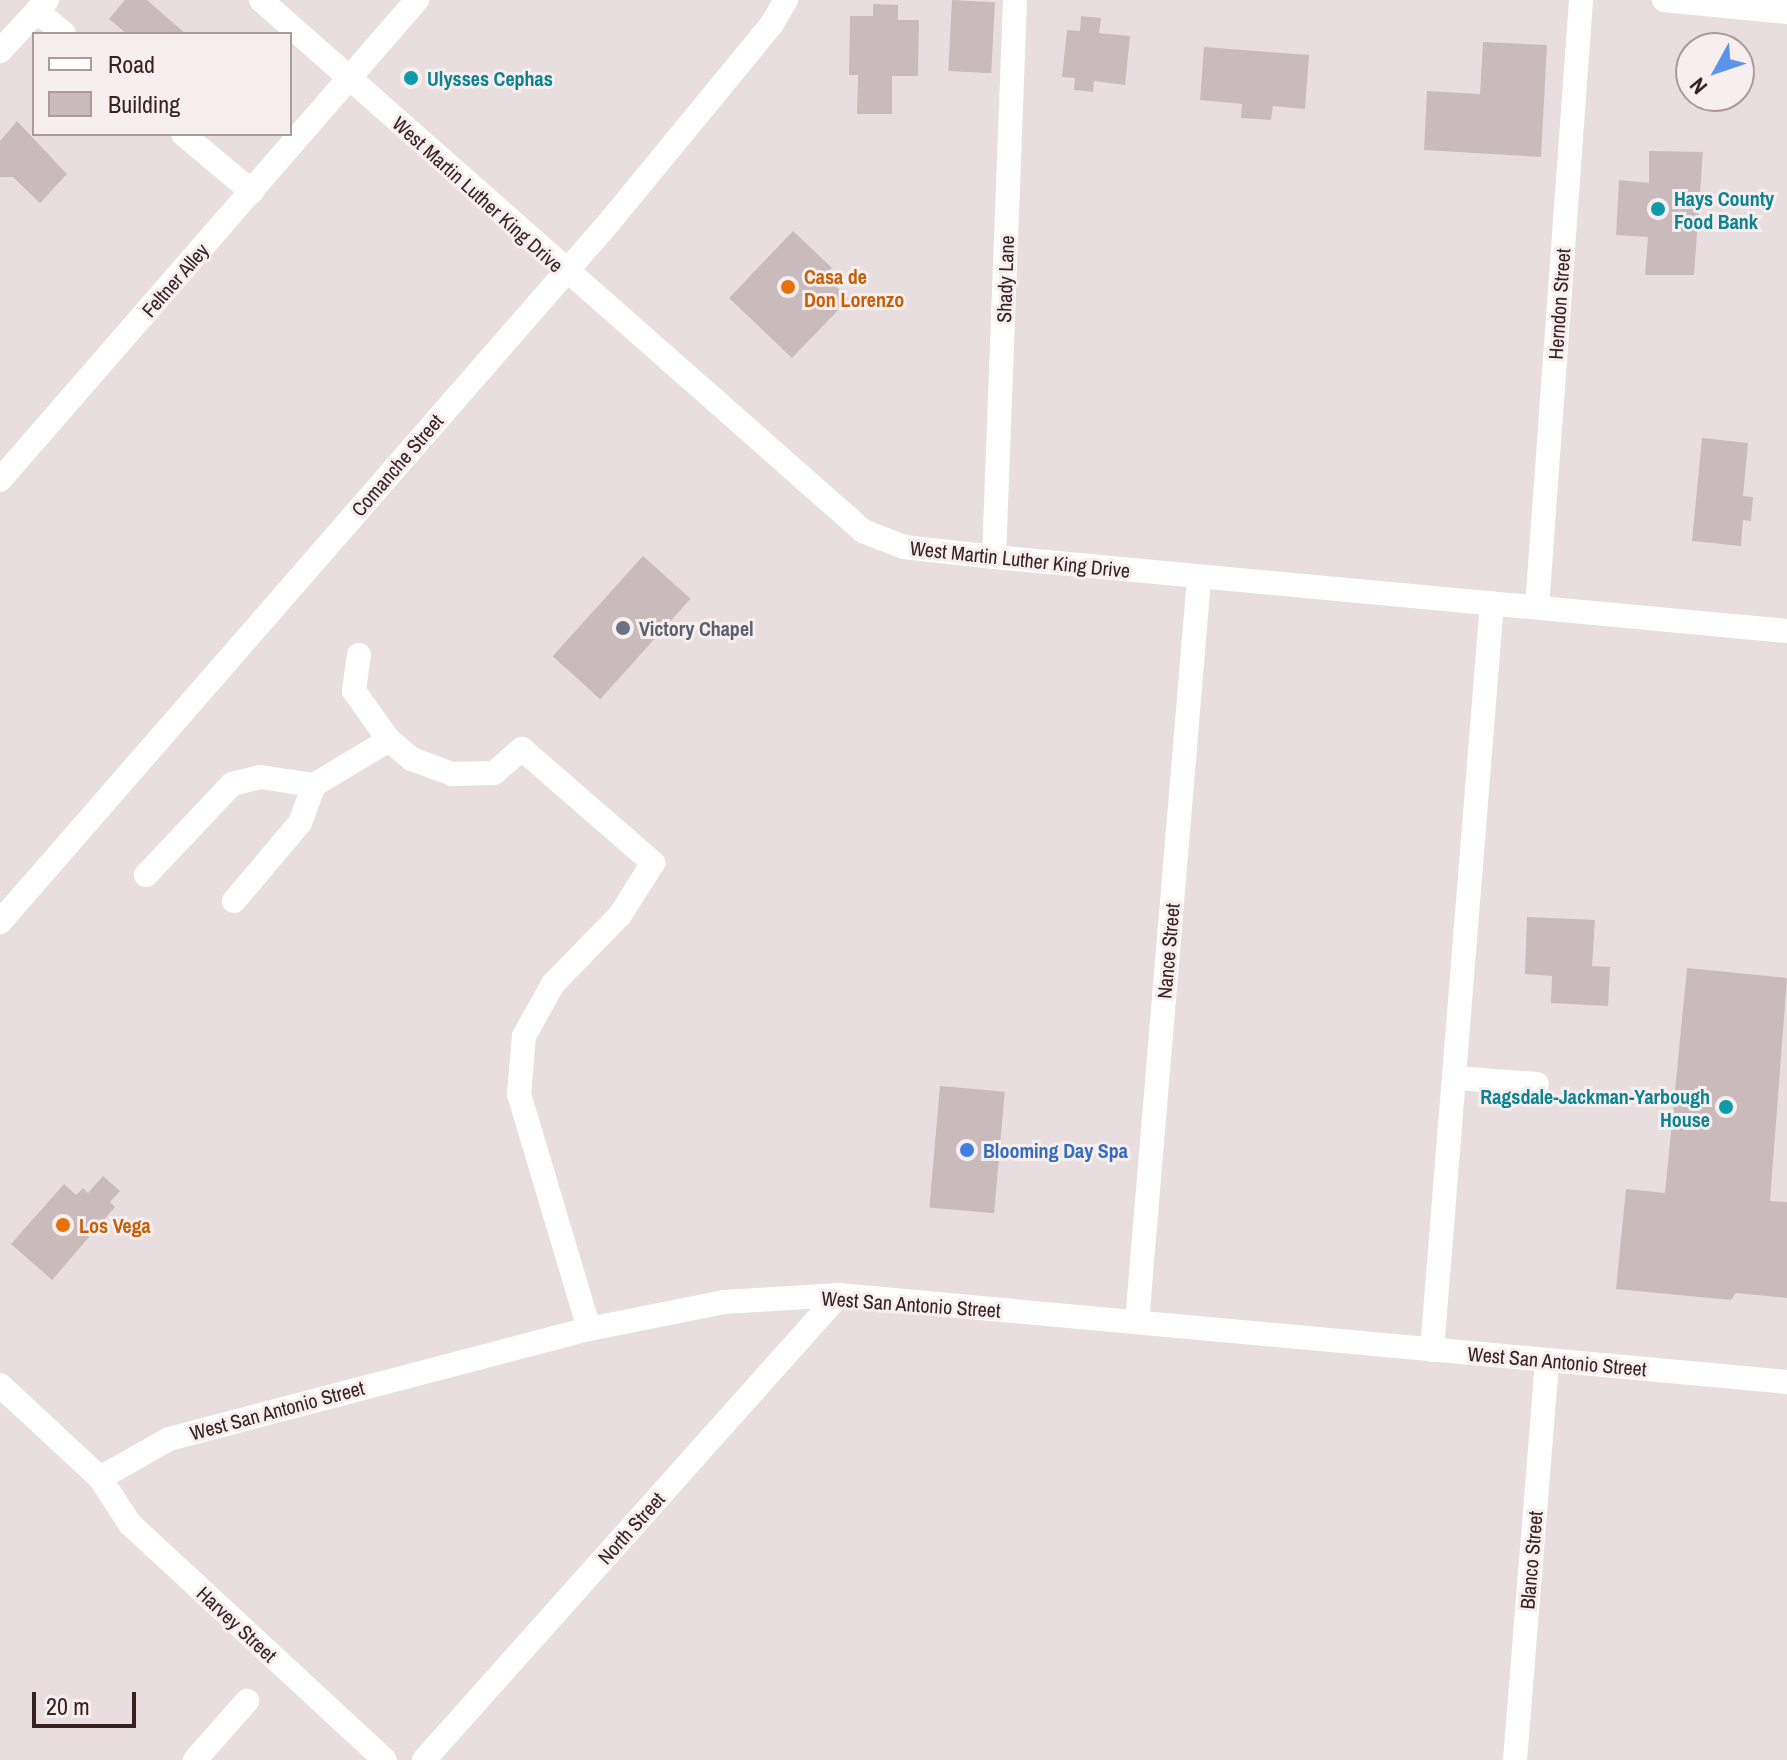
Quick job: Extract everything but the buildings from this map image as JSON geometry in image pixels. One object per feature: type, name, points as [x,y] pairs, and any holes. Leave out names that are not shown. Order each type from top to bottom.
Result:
[{"type":"street","name":"West Martin Luther King Drive","points":[[261,0],[863,531],[904,547],[994,557],[1199,579],[1787,631]]},
{"type":"street","name":"Feltner Alley","points":[[0,480],[417,0]]},
{"type":"street","name":"Comanche Street","points":[[0,922],[566,271],[772,24],[786,0]]},
{"type":"street","name":"Shady Lane","points":[[994,557],[1015,0]]},
{"type":"street","name":"Herndon Street","points":[[1537,607],[1581,0]]},
{"type":"street","points":[[1664,0],[1787,12]]},
{"type":"street","points":[[0,51],[42,6],[62,32]]},
{"type":"street","points":[[185,136],[252,192]]},
{"type":"street","name":"Nance Street","points":[[1137,1322],[1199,579]]},
{"type":"street","points":[[1432,1350],[1492,603]]},
{"type":"street","points":[[359,655],[354,691],[389,740],[412,759],[452,774],[494,773],[522,749],[653,863],[620,915],[553,984],[524,1036],[519,1094],[589,1329]]},
{"type":"street","points":[[234,901],[300,823],[314,785],[389,740]]},
{"type":"street","points":[[146,875],[232,784],[260,777],[314,785]]},
{"type":"street","points":[[1454,1078],[1537,1084]]},
{"type":"street","name":"West San Antonio Street","points":[[100,1478],[169,1439],[589,1329],[724,1302],[839,1295],[1787,1382]]},
{"type":"street","name":"North Street","points":[[424,1760],[839,1295]]},
{"type":"street","name":"Blanco Street","points":[[1515,1760],[1547,1360]]},
{"type":"street","points":[[0,1385],[100,1478]]},
{"type":"street","name":"Harvey Street","points":[[100,1478],[130,1524],[385,1760]]},
{"type":"street","points":[[195,1760],[247,1701]]},
{"type":"place","name":"Ulysses Cephas","points":[[411,78]]},
{"type":"place","name":"Hays County Food Bank","points":[[1658,209]]},
{"type":"place","name":"Casa de Don Lorenzo","points":[[788,287]]},
{"type":"place","name":"Victory Chapel","points":[[623,628]]},
{"type":"place","name":"Ragsdale-Jackman-Yarbough House","points":[[1726,1107]]},
{"type":"place","name":"Blooming Day Spa","points":[[967,1150]]},
{"type":"place","name":"Los Vega","points":[[63,1225]]}]
